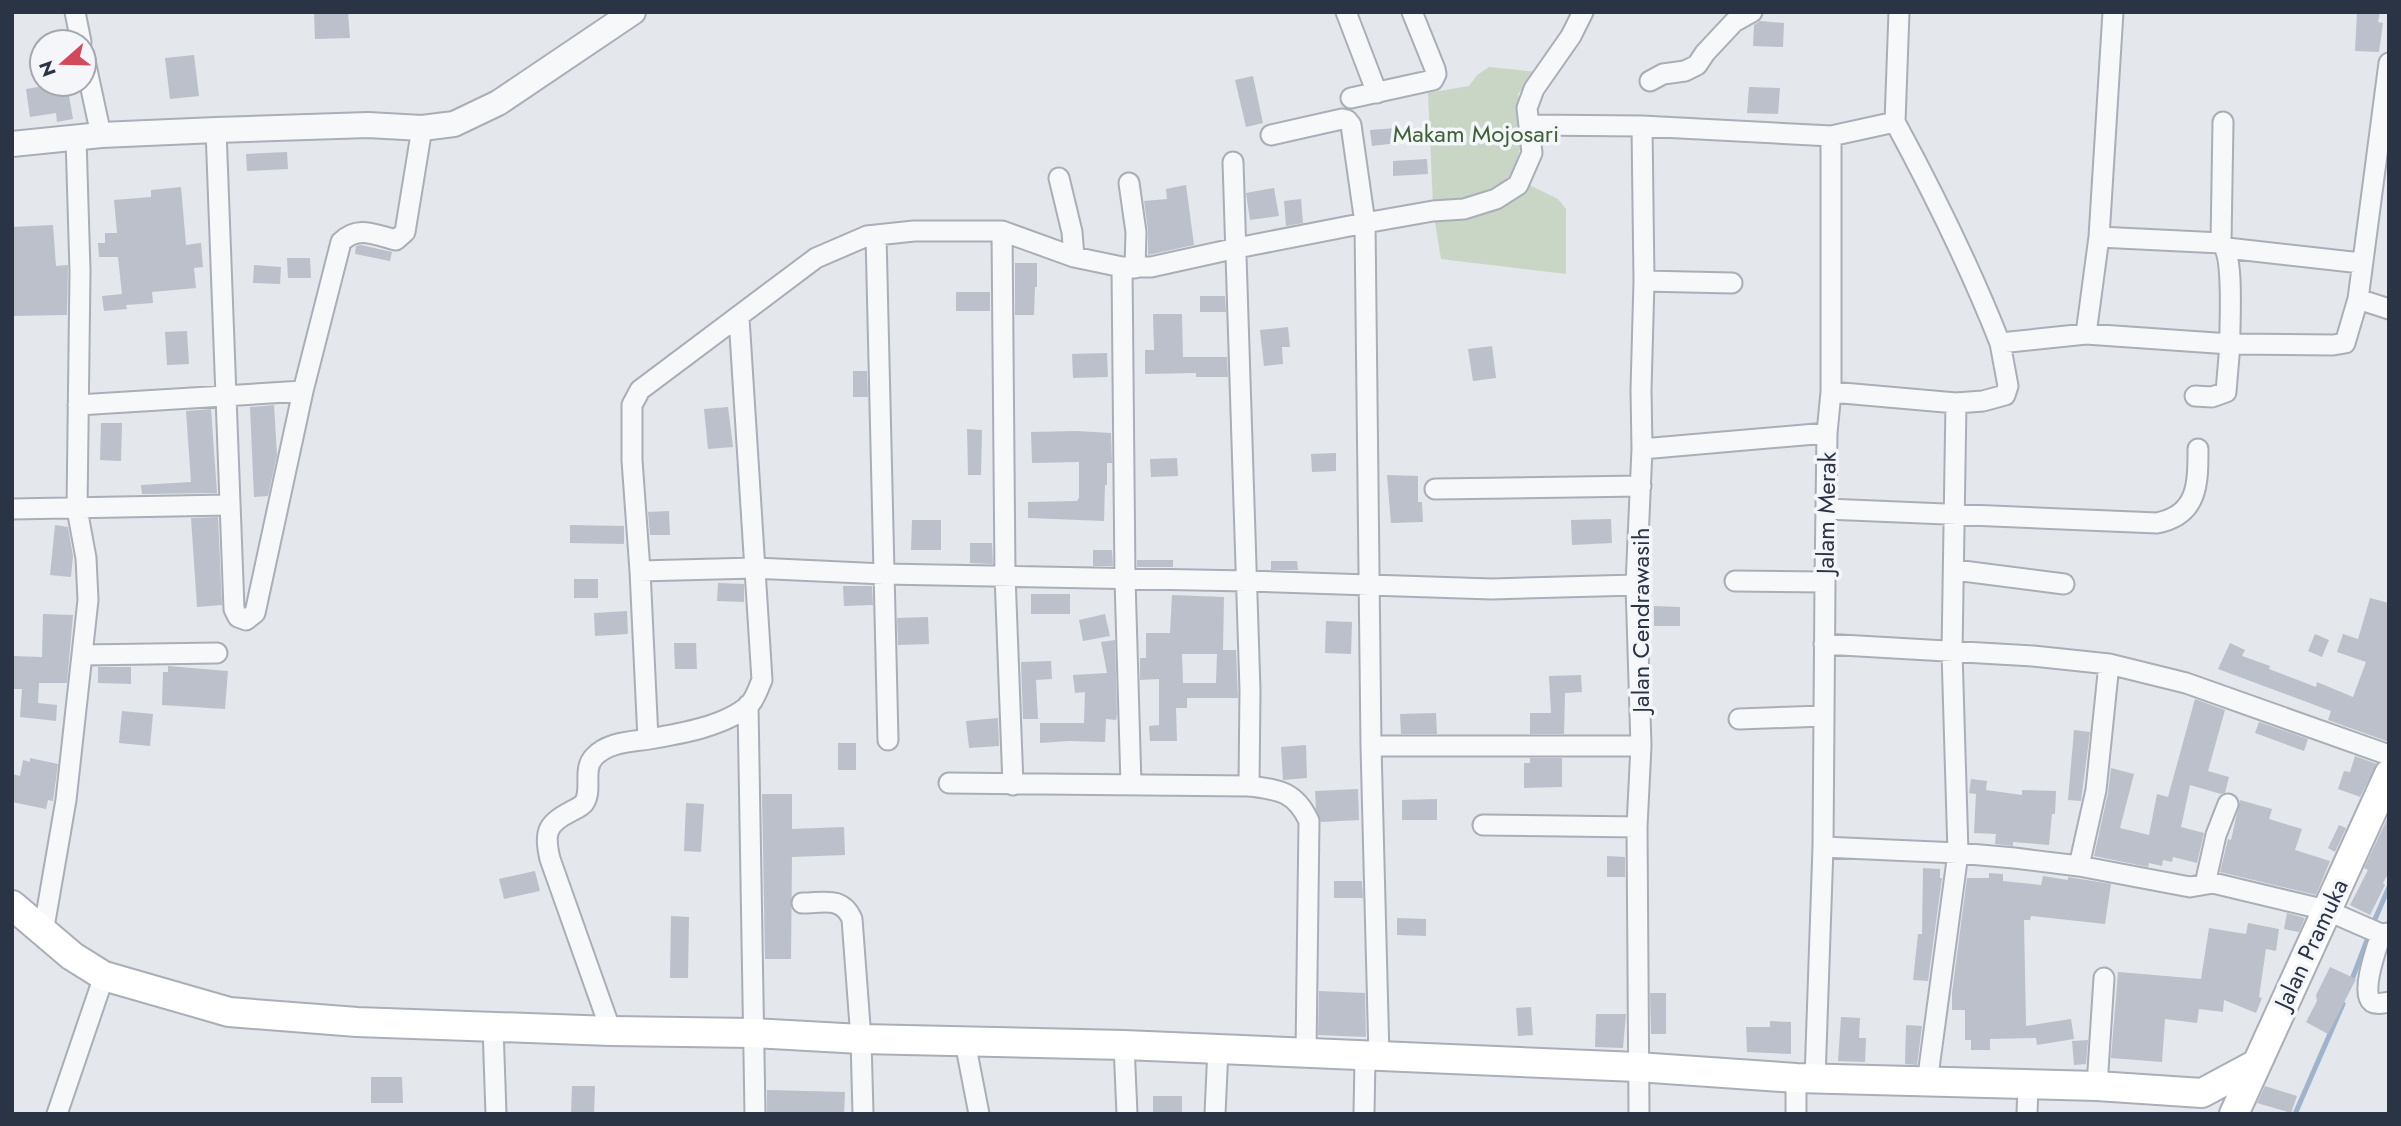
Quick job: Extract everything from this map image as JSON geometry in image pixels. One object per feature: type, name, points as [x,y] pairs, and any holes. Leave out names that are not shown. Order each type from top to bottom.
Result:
[{"type":"main road","name":"Jalan Pramuka","points":[[2234,1114],[2256,1064],[2334,914],[2389,774]]},
{"type":"main road","points":[[12,905],[72,957],[104,976],[229,1012],[357,1022],[1218,1048],[1637,1067],[1806,1079],[2097,1086],[2209,1104],[2256,1064]]},
{"type":"street","points":[[12,144],[101,135],[368,125],[422,128],[454,124],[498,103],[633,12]]},
{"type":"street","points":[[1346,12],[1377,93]]},
{"type":"street","points":[[1351,98],[1433,80],[1436,75],[1412,12]]},
{"type":"street","points":[[648,739],[632,460],[632,405],[640,390],[816,258],[867,236],[914,231],[1002,231],[1074,257],[1129,267],[1181,262],[1237,247],[1433,211],[1464,209],[1496,199],[1518,185],[1532,153],[1527,108],[1534,89],[1572,36],[1583,12]]},
{"type":"street","points":[[1650,81],[1663,74],[1685,71],[1697,65],[1726,29],[1752,12]]},
{"type":"street","points":[[1830,392],[1956,402],[1983,401],[2005,395],[2008,386],[2000,343],[1974,277],[1934,193],[1895,122],[1899,12]]},
{"type":"street","points":[[2086,334],[2099,237],[2113,12]]},
{"type":"street","points":[[2000,343],[2086,334],[2230,344],[2345,343],[2358,299],[2361,263],[2381,177],[2389,63]]},
{"type":"street","points":[[93,98],[101,135]]},
{"type":"street","points":[[1271,135],[1347,120],[1351,125],[1365,223],[1371,587],[1372,1057],[1364,1114]]},
{"type":"street","points":[[1530,125],[1642,126],[1831,136],[1895,122]]},
{"type":"street","points":[[2195,396],[2222,396],[2226,392],[2230,344],[2230,285],[2224,245],[2223,122]]},
{"type":"street","name":"Jalan Cendrawasih","points":[[1639,1114],[1637,827],[1641,746],[1636,585],[1642,449],[1642,126]]},
{"type":"street","points":[[216,130],[234,609],[238,617],[246,620],[255,613],[303,391],[341,242],[349,234],[360,232],[396,240],[405,232],[422,128]]},
{"type":"street","name":"Jalam Merak","points":[[1796,1114],[1806,1079],[1823,847],[1831,136]]},
{"type":"street","points":[[43,933],[66,800],[88,600],[86,558],[77,509],[80,271],[76,138]]},
{"type":"street","points":[[1233,162],[1250,690],[1249,786]]},
{"type":"street","points":[[1059,178],[1072,232],[1074,257]]},
{"type":"street","points":[[1129,183],[1136,232],[1129,267],[1125,579],[1131,785]]},
{"type":"street","points":[[1002,231],[1005,575],[1013,785]]},
{"type":"street","points":[[876,235],[888,740]]},
{"type":"street","points":[[2099,237],[2224,245],[2361,263]]},
{"type":"street","points":[[1644,281],[1732,283]]},
{"type":"street","points":[[2358,299],[2389,309]]},
{"type":"street","points":[[611,1031],[554,870],[546,835],[560,818],[584,804],[587,796],[587,773],[592,759],[604,748],[711,724],[748,705],[755,697],[762,680],[739,318]]},
{"type":"street","points":[[78,405],[303,391]]},
{"type":"street","points":[[1927,1083],[1958,853],[1952,652],[1956,402]]},
{"type":"street","points":[[1642,449],[1828,433]]},
{"type":"street","points":[[1827,509],[2157,523],[2170,520],[2191,502],[2197,484],[2198,449]]},
{"type":"street","points":[[1435,489],[1641,486]]},
{"type":"street","points":[[12,509],[228,505]]},
{"type":"street","points":[[640,571],[754,568],[884,574],[1492,589],[1636,585]]},
{"type":"street","points":[[1955,570],[2064,584]]},
{"type":"street","points":[[1735,581],[1825,582]]},
{"type":"street","points":[[1824,644],[2033,656],[2109,664],[2186,683],[2389,755]]},
{"type":"street","points":[[83,655],[217,653]]},
{"type":"street","points":[[2079,866],[2096,790],[2109,664]]},
{"type":"street","points":[[748,705],[755,1114]]},
{"type":"street","points":[[1739,719],[1824,716]]},
{"type":"street","points":[[1371,746],[1641,746]]},
{"type":"street","points":[[949,783],[1249,786],[1286,794],[1301,804],[1309,821],[1306,1052]]},
{"type":"street","points":[[2205,884],[2216,835],[2228,804]]},
{"type":"street","points":[[1483,825],[1637,827]]},
{"type":"street","points":[[1823,847],[1958,853],[2079,866],[2190,887],[2205,884],[2236,888],[2334,914],[2382,933],[2370,973],[2367,994],[2369,1000],[2376,1004],[2389,1002]]},
{"type":"street","points":[[802,903],[835,902],[847,908],[852,919],[861,1039],[863,1114]]},
{"type":"street","points":[[57,1114],[104,976]]},
{"type":"street","points":[[2097,1086],[2104,978]]},
{"type":"street","points":[[492,1027],[496,1114]]},
{"type":"street","points":[[965,1042],[979,1114]]},
{"type":"street","points":[[1124,1045],[1127,1114]]},
{"type":"street","points":[[1215,1114],[1218,1048]]},
{"type":"street","points":[[2027,1114],[2028,1084]]},
{"type":"green space","name":"Makam Mojosari","points":[[1489,67],[1537,72],[1518,94],[1521,141],[1517,161],[1506,185],[1465,201],[1433,205],[1428,93],[1469,86],[1477,75]]},
{"type":"green space","name":"Makam Mojosari","points":[[1525,183],[1558,199],[1566,209],[1566,274],[1441,259],[1434,216]]},
{"type":"building","points":[[314,12],[348,12],[350,38],[315,39]]},
{"type":"building","points":[[2357,12],[2380,12],[2378,22],[2383,23],[2379,52],[2355,51]]},
{"type":"building","points":[[1760,21],[1784,23],[1783,47],[1753,46],[1754,25]]},
{"type":"building","points":[[194,55],[199,96],[170,99],[165,58]]},
{"type":"building","points":[[1253,76],[1263,123],[1246,127],[1235,80]]},
{"type":"building","points":[[1749,87],[1780,88],[1778,114],[1747,113]]},
{"type":"building","points":[[26,89],[28,98],[69,98],[73,119],[57,122],[56,113],[30,117]]},
{"type":"building","points":[[1396,128],[1397,143],[1372,146],[1370,130]]},
{"type":"building","points":[[287,152],[288,169],[247,171],[246,154]]},
{"type":"building","points":[[1427,159],[1428,174],[1393,176],[1393,161]]},
{"type":"building","points":[[1186,185],[1194,245],[1148,255],[1144,201],[1167,199],[1166,189]]},
{"type":"building","points":[[181,187],[186,245],[201,243],[203,267],[194,268],[196,288],[152,292],[153,303],[126,305],[127,309],[104,311],[102,296],[122,294],[118,257],[99,257],[98,243],[105,243],[105,233],[117,233],[114,200],[151,197],[151,190]]},
{"type":"building","points":[[1274,188],[1279,216],[1250,220],[1246,193]]},
{"type":"building","points":[[1301,199],[1303,223],[1286,226],[1284,201]]},
{"type":"building","points":[[53,225],[56,266],[68,265],[67,315],[12,316],[12,227]]},
{"type":"building","points":[[356,246],[392,252],[390,261],[355,254]]},
{"type":"building","points":[[287,258],[310,258],[311,278],[288,278]]},
{"type":"building","points":[[1015,263],[1037,263],[1034,315],[1015,315]]},
{"type":"building","points":[[254,265],[281,267],[280,284],[253,283]]},
{"type":"building","points":[[956,292],[990,292],[990,311],[956,311]]},
{"type":"building","points":[[1200,296],[1225,296],[1226,312],[1200,312]]},
{"type":"building","points":[[1153,314],[1182,314],[1183,357],[1227,357],[1228,377],[1196,377],[1196,373],[1145,374],[1145,350],[1154,350]]},
{"type":"building","points":[[1288,327],[1290,347],[1282,347],[1283,364],[1264,366],[1260,330]]},
{"type":"building","points":[[187,331],[189,364],[167,365],[165,332]]},
{"type":"building","points":[[1492,346],[1496,378],[1473,381],[1468,349]]},
{"type":"building","points":[[1107,353],[1108,377],[1073,378],[1072,354]]},
{"type":"building","points":[[853,371],[867,371],[868,397],[853,397]]},
{"type":"building","points":[[274,405],[277,455],[268,496],[254,497],[250,407]]},
{"type":"building","points":[[728,407],[733,447],[708,449],[704,409]]},
{"type":"building","points":[[211,409],[217,493],[142,494],[141,485],[191,482],[186,411]]},
{"type":"building","points":[[101,423],[122,423],[121,461],[100,460]]},
{"type":"building","points":[[967,429],[982,430],[981,475],[968,475]]},
{"type":"building","points":[[1031,432],[1111,433],[1112,463],[1107,463],[1104,521],[1028,518],[1028,502],[1077,501],[1079,498],[1079,462],[1032,463]]},
{"type":"building","points":[[1336,453],[1336,471],[1312,472],[1311,454]]},
{"type":"building","points":[[1177,458],[1178,476],[1151,477],[1150,459]]},
{"type":"building","points":[[1387,475],[1418,476],[1418,502],[1422,502],[1423,522],[1391,523]]},
{"type":"building","points":[[669,511],[670,535],[650,535],[648,512]]},
{"type":"building","points":[[218,517],[222,605],[197,607],[191,518]]},
{"type":"building","points":[[1611,519],[1612,543],[1572,545],[1571,520]]},
{"type":"building","points":[[912,520],[941,520],[941,550],[911,550]]},
{"type":"building","points":[[55,525],[68,527],[73,556],[71,577],[50,575]]},
{"type":"building","points":[[570,525],[624,526],[624,544],[570,543]]},
{"type":"building","points":[[970,543],[992,543],[993,564],[970,563]]},
{"type":"building","points":[[1093,550],[1112,550],[1113,566],[1093,566]]},
{"type":"building","points":[[1137,560],[1173,560],[1173,567],[1137,567]]},
{"type":"building","points":[[1271,561],[1297,561],[1298,570],[1271,570]]},
{"type":"building","points":[[574,579],[598,579],[598,598],[574,598]]},
{"type":"building","points":[[718,583],[744,584],[744,602],[717,601]]},
{"type":"building","points":[[843,586],[872,586],[873,605],[844,606]]},
{"type":"building","points":[[1031,594],[1070,594],[1070,614],[1031,614]]},
{"type":"building","points":[[1172,595],[1224,597],[1223,650],[1236,650],[1238,698],[1187,698],[1187,708],[1176,708],[1177,741],[1150,741],[1149,726],[1159,725],[1159,679],[1140,680],[1140,658],[1146,658],[1146,633],[1170,633]],"holes":[[[1182,654],[1217,654],[1216,683],[1183,683]]]},
{"type":"building","points":[[2370,598],[2389,603],[2389,742],[2328,720],[2331,711],[2218,669],[2230,643],[2245,650],[2242,656],[2270,666],[2269,669],[2316,687],[2317,682],[2353,697],[2366,662],[2337,652],[2343,634],[2358,639]]},
{"type":"building","points":[[1654,606],[1680,607],[1680,626],[1654,626]]},
{"type":"building","points":[[627,611],[628,634],[595,636],[594,613]]},
{"type":"building","points":[[43,614],[73,615],[67,683],[39,683],[38,703],[57,705],[56,721],[20,717],[22,689],[12,689],[12,656],[42,657]]},
{"type":"building","points":[[1105,614],[1110,636],[1083,641],[1079,620]]},
{"type":"building","points":[[928,617],[929,644],[898,645],[897,618]]},
{"type":"building","points":[[1326,621],[1352,622],[1351,654],[1325,653]]},
{"type":"building","points":[[2315,634],[2329,640],[2322,657],[2308,651]]},
{"type":"building","points":[[1115,640],[1117,715],[1116,720],[1106,719],[1105,742],[1040,743],[1040,723],[1084,723],[1085,692],[1075,693],[1073,675],[1107,673],[1101,642]]},
{"type":"building","points":[[674,643],[696,643],[697,669],[675,669]]},
{"type":"building","points":[[1051,661],[1052,679],[1036,680],[1038,719],[1023,719],[1021,662]]},
{"type":"building","points":[[168,666],[228,671],[225,709],[162,705],[163,672],[168,672]]},
{"type":"building","points":[[98,667],[131,667],[131,684],[98,683]]},
{"type":"building","points":[[1581,675],[1582,692],[1565,693],[1564,734],[1530,734],[1530,713],[1551,713],[1549,676]]},
{"type":"building","points":[[2195,699],[2225,710],[2208,771],[2229,777],[2225,793],[2221,794],[2190,785],[2181,827],[2204,833],[2197,863],[2173,857],[2172,862],[2163,860],[2162,866],[2149,863],[2148,867],[2094,856],[2111,768],[2134,774],[2120,828],[2149,835],[2157,794],[2168,797]]},
{"type":"building","points":[[122,711],[153,714],[150,746],[119,743]]},
{"type":"building","points":[[1436,713],[1437,734],[1401,734],[1400,714]]},
{"type":"building","points":[[998,718],[999,746],[969,748],[966,721]]},
{"type":"building","points":[[2259,722],[2308,739],[2304,751],[2255,733]]},
{"type":"building","points":[[2074,730],[2090,732],[2081,801],[2068,800]]},
{"type":"building","points":[[838,743],[856,743],[856,770],[838,770]]},
{"type":"building","points":[[1306,745],[1307,778],[1283,780],[1281,747]]},
{"type":"building","points":[[2355,756],[2377,764],[2360,797],[2338,789],[2344,771],[2350,772]]},
{"type":"building","points":[[30,758],[58,764],[53,801],[48,800],[46,809],[12,802],[12,774],[20,776],[23,760],[30,762]]},
{"type":"building","points":[[1530,758],[1562,758],[1562,787],[1524,788],[1524,763],[1530,763]]},
{"type":"building","points":[[1971,779],[1987,781],[1986,790],[2022,795],[2022,790],[2056,791],[2049,845],[2013,842],[2013,846],[1995,844],[1996,834],[1974,833],[1976,794],[1969,793]]},
{"type":"building","points":[[1358,789],[1359,820],[1321,822],[1316,809],[1315,791]]},
{"type":"building","points":[[762,794],[792,794],[792,829],[844,827],[845,855],[792,857],[791,959],[765,959]]},
{"type":"building","points":[[1437,799],[1437,820],[1402,820],[1402,800]]},
{"type":"building","points":[[2240,800],[2272,809],[2269,819],[2302,829],[2295,850],[2330,861],[2316,895],[2220,872]]},
{"type":"building","points":[[686,803],[704,804],[701,852],[684,851]]},
{"type":"building","points":[[2389,815],[2389,872],[2370,915],[2350,905],[2368,870],[2364,868]]},
{"type":"building","points":[[2339,825],[2346,828],[2335,852],[2328,848]]},
{"type":"building","points":[[1607,856],[1625,857],[1625,877],[1607,877]]},
{"type":"building","points":[[1923,868],[1940,869],[1942,878],[1928,981],[1913,980],[1918,934],[1922,934]]},
{"type":"building","points":[[535,871],[540,891],[504,899],[499,879]]},
{"type":"building","points":[[1989,873],[2003,874],[2003,881],[2041,885],[2043,876],[2111,884],[2105,924],[2031,916],[2030,920],[2024,920],[2026,1026],[2071,1019],[2074,1039],[2037,1045],[2036,1038],[1990,1039],[1990,1050],[1971,1050],[1971,1040],[1965,1040],[1965,1010],[1952,1010],[1952,993],[1967,878],[1989,878]]},
{"type":"building","points":[[1334,881],[1362,881],[1363,898],[1334,898]]},
{"type":"building","points":[[2287,913],[2305,918],[2299,932],[2284,929]]},
{"type":"building","points":[[671,916],[689,917],[688,978],[670,978]]},
{"type":"building","points":[[1397,918],[1426,919],[1426,936],[1397,935]]},
{"type":"building","points":[[2248,923],[2279,929],[2276,951],[2266,949],[2259,997],[2262,998],[2256,1013],[2224,1000],[2223,1012],[2199,1009],[2197,1023],[2165,1019],[2162,1062],[2111,1058],[2118,972],[2201,979],[2209,928],[2246,934]]},
{"type":"building","points":[[2330,967],[2356,979],[2328,1034],[2306,1022]]},
{"type":"building","points":[[1319,991],[1365,993],[1366,1037],[1318,1035]]},
{"type":"building","points":[[1650,993],[1666,993],[1666,1034],[1651,1034]]},
{"type":"building","points":[[1531,1007],[1533,1035],[1518,1036],[1516,1008]]},
{"type":"building","points":[[1596,1014],[1626,1014],[1623,1048],[1595,1047]]},
{"type":"building","points":[[1841,1017],[1860,1018],[1859,1038],[1866,1038],[1865,1062],[1838,1061]]},
{"type":"building","points":[[1770,1021],[1791,1022],[1791,1054],[1747,1052],[1746,1027],[1770,1027]]},
{"type":"building","points":[[1906,1025],[1922,1026],[1917,1065],[1905,1064]]},
{"type":"building","points":[[2088,1040],[2086,1064],[2074,1065],[2072,1041]]},
{"type":"building","points":[[371,1077],[402,1077],[403,1103],[371,1103]]},
{"type":"building","points":[[572,1086],[595,1086],[594,1114],[571,1114]]},
{"type":"building","points":[[2265,1086],[2297,1096],[2291,1113],[2257,1103]]},
{"type":"building","points":[[767,1090],[845,1092],[844,1114],[767,1114]]},
{"type":"building","points":[[1153,1096],[1182,1096],[1182,1114],[1153,1114]]},
{"type":"waterway","points":[[2372,926],[2389,887]]},
{"type":"waterway","points":[[2351,982],[2369,935]]},
{"type":"waterway","points":[[2295,1114],[2343,1004]]}]
